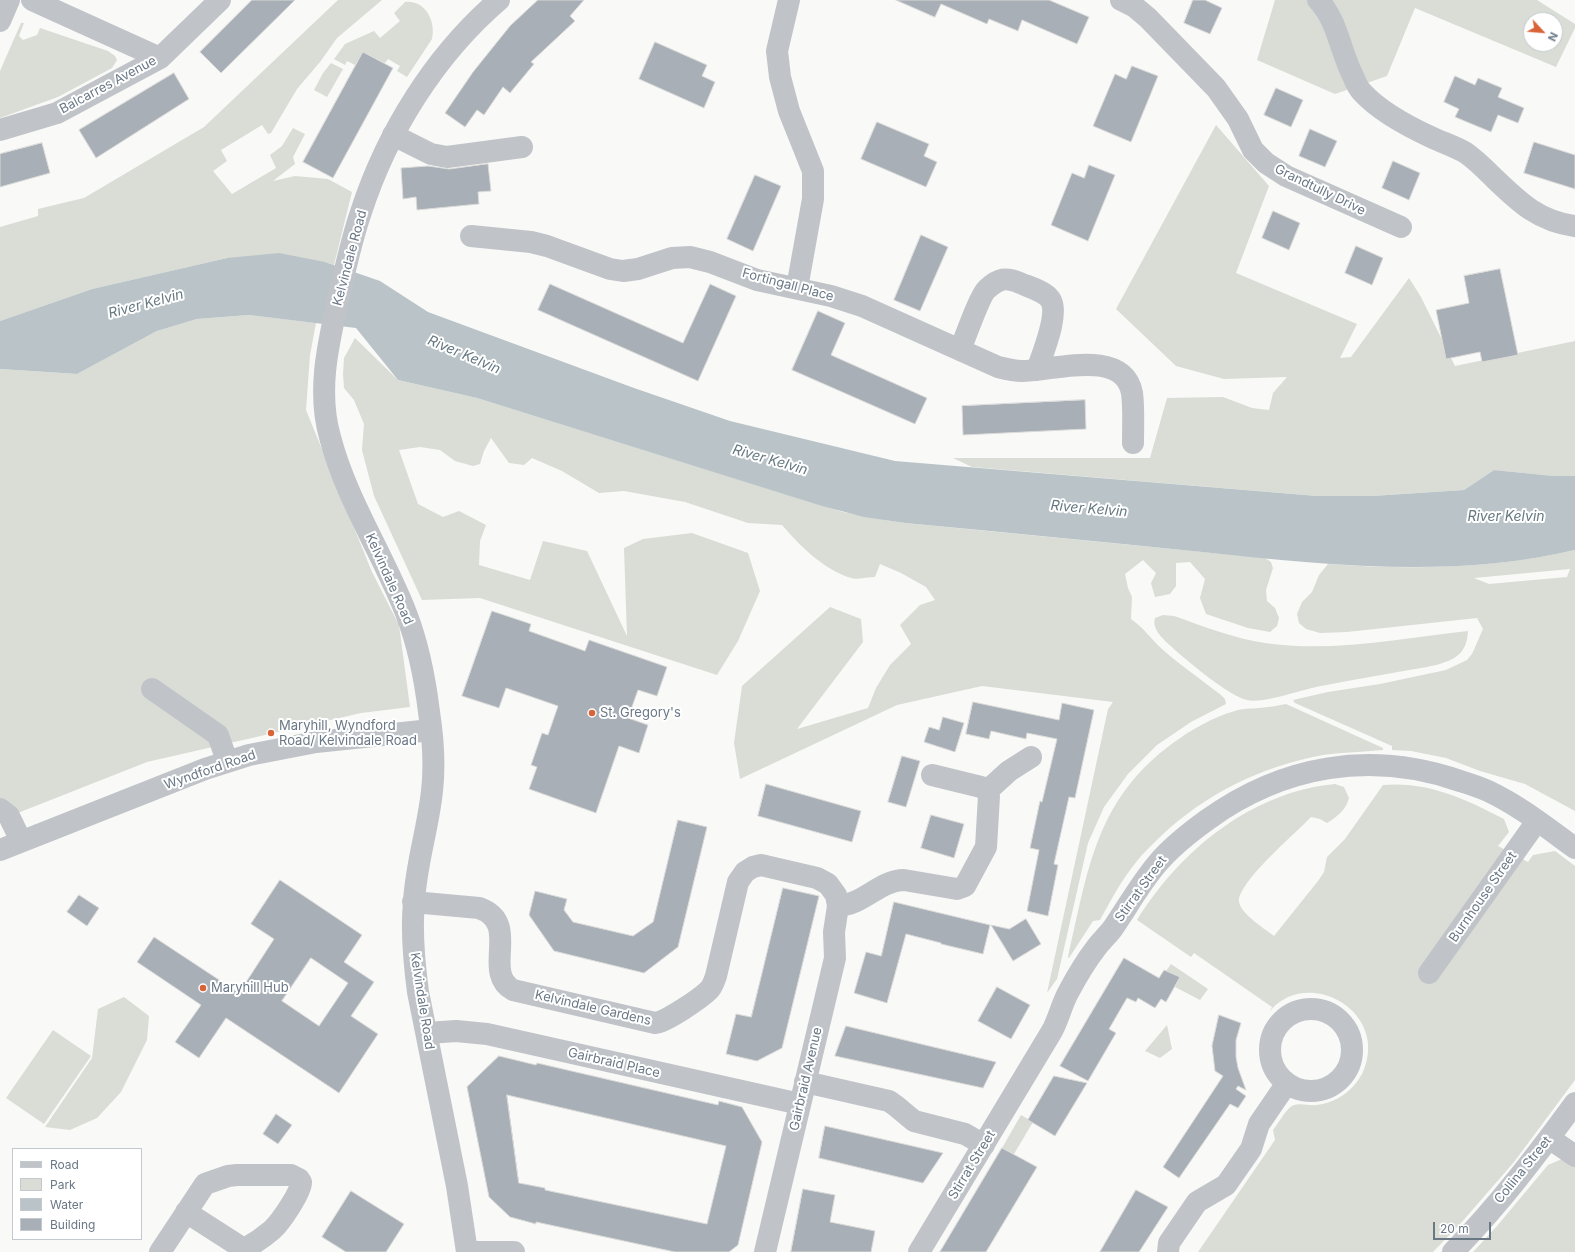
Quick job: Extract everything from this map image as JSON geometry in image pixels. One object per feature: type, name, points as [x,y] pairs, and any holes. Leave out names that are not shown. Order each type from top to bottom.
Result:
[{"type":"street","points":[[0,22],[9,0]]},
{"type":"street","points":[[32,0],[160,58]]},
{"type":"street","name":"Balcarres Avenue","points":[[0,130],[57,113],[160,58],[220,0]]},
{"type":"street","name":"Kelvindale Road","points":[[467,1252],[457,1186],[418,992],[414,961],[413,902],[432,792],[434,763],[431,730],[420,661],[407,616],[347,485],[329,435],[324,382],[327,352],[351,245],[362,209],[393,135],[443,59],[465,33],[499,0]]},
{"type":"street","points":[[789,0],[777,51],[780,77],[789,111],[813,171],[813,199],[797,288]]},
{"type":"street","name":"Grandtully Drive","points":[[1121,0],[1135,7],[1148,18],[1216,88],[1238,119],[1253,150],[1266,163],[1286,176],[1401,227]]},
{"type":"street","points":[[1318,0],[1326,9],[1334,25],[1350,70],[1361,92],[1388,114],[1417,131],[1466,153],[1480,164],[1510,194],[1536,214],[1557,222],[1575,226]]},
{"type":"street","points":[[393,135],[431,154],[447,156],[522,147]]},
{"type":"street","name":"Fortingall Place","points":[[471,236],[530,242],[547,246],[610,269],[623,271],[638,269],[672,258],[690,257],[710,262],[757,280],[831,296],[862,306],[998,367],[1011,371],[1038,370],[1085,364],[1101,365],[1117,371],[1127,381],[1132,393],[1133,443]]},
{"type":"street","points":[[960,350],[986,290],[999,280],[1009,279],[1043,293],[1050,300],[1053,310],[1051,325],[1038,370]]},
{"type":"street","points":[[152,689],[218,735],[227,761]]},
{"type":"street","name":"Wyndford Road","points":[[0,850],[227,761],[249,755],[316,742],[431,730]]},
{"type":"street","points":[[987,791],[1009,771],[1031,757]]},
{"type":"street","name":"Stirrat Street","points":[[919,1252],[1055,1026],[1067,995],[1095,950],[1111,930],[1146,877],[1168,852],[1181,840],[1229,805],[1266,786],[1304,773],[1332,768],[1392,765],[1428,771],[1487,791],[1510,802],[1575,848]]},
{"type":"street","points":[[838,906],[853,903],[895,880],[904,880],[957,889],[965,886],[986,847],[989,807],[987,791],[981,786],[932,775]]},
{"type":"street","points":[[0,809],[9,816],[21,841]]},
{"type":"street","name":"Burnhouse Street","points":[[1429,973],[1537,821]]},
{"type":"street","name":"Kelvindale Gardens","points":[[413,902],[479,908],[491,915],[499,926],[501,934],[501,978],[504,984],[513,990],[656,1023],[668,1019],[700,997],[712,986],[716,976],[738,882],[749,869],[757,865],[768,865],[823,881],[833,889],[838,906]]},
{"type":"street","name":"Gairbraid Avenue","points":[[765,1252],[835,958],[834,932],[838,906]]},
{"type":"street","name":"Gairbraid Place","points":[[427,1033],[456,1030],[487,1034],[800,1104]]},
{"type":"street","points":[[805,1082],[889,1101],[914,1121],[965,1134],[984,1145]]},
{"type":"street","points":[[1168,1252],[1169,1243],[1197,1202],[1226,1186],[1251,1149],[1259,1124],[1287,1083]]},
{"type":"street","name":"Collina Street","points":[[1453,1252],[1482,1221],[1549,1138],[1575,1103]]},
{"type":"street","points":[[1549,1138],[1575,1156]]},
{"type":"street","points":[[160,1252],[204,1184],[228,1176],[237,1175],[291,1175],[296,1176],[302,1182],[300,1189],[274,1229],[246,1248],[239,1246],[186,1212]]},
{"type":"street","points":[[467,1252],[514,1252]]},
{"type":"green space","points":[[338,0],[382,0],[337,38],[320,62],[297,89],[271,133],[268,134],[262,125],[221,150],[227,161],[213,171],[232,194],[276,168],[270,155],[282,146],[293,128],[305,134],[293,157],[295,164],[273,181],[295,176],[328,179],[352,192],[334,265],[325,262],[227,258],[92,289],[0,321],[0,227],[38,216],[38,209],[84,198],[204,127]]},
{"type":"green space","points":[[1275,0],[1537,0],[1556,12],[1523,12],[1523,52],[1563,52],[1563,16],[1575,24],[1575,28],[1556,67],[1415,8],[1387,76],[1335,94],[1257,60]]},
{"type":"green space","points":[[405,2],[412,2],[424,8],[431,19],[433,32],[432,39],[407,77],[397,71],[400,66],[388,59],[385,63],[363,52],[355,65],[347,61],[345,65],[334,59],[345,44],[374,31],[380,38],[400,21],[394,13]]},
{"type":"green space","points":[[21,23],[24,23],[19,36],[23,40],[37,35],[40,28],[108,51],[115,56],[117,60],[112,68],[58,97],[0,118],[0,71]]},
{"type":"green space","points":[[331,63],[343,69],[327,97],[314,90],[323,73]]},
{"type":"green space","points":[[1216,125],[1269,186],[1236,273],[1357,324],[1340,358],[1351,357],[1409,278],[1421,297],[1455,366],[1575,341],[1575,476],[1554,476],[1494,470],[1464,490],[1372,496],[1317,496],[972,467],[953,458],[1150,458],[1167,398],[1223,397],[1252,408],[1269,410],[1273,393],[1287,377],[1224,379],[1176,366],[1116,309]]},
{"type":"green space","points":[[249,315],[316,323],[310,355],[306,410],[372,572],[399,625],[410,707],[361,713],[147,762],[0,820],[0,369],[77,374],[157,331],[197,319]]},
{"type":"green space","points":[[355,338],[398,380],[477,398],[843,512],[905,523],[1265,558],[1271,562],[1273,568],[1266,590],[1267,601],[1275,608],[1279,618],[1277,626],[1270,632],[1248,628],[1206,614],[1200,598],[1205,579],[1190,562],[1176,563],[1176,586],[1170,594],[1155,597],[1151,583],[1156,573],[1143,560],[1125,574],[1128,588],[1132,597],[1131,619],[1169,655],[1221,695],[1225,699],[1226,704],[1191,722],[1157,745],[1128,774],[1104,807],[1088,843],[1057,979],[1047,993],[1108,709],[1113,702],[982,686],[897,705],[740,779],[734,743],[742,686],[830,607],[861,619],[863,642],[797,729],[868,708],[876,688],[890,665],[911,644],[900,625],[920,605],[935,600],[926,587],[901,573],[880,564],[875,577],[853,579],[841,574],[831,569],[813,556],[782,525],[748,523],[685,502],[624,491],[599,493],[562,471],[532,458],[524,465],[509,463],[491,438],[484,451],[480,464],[473,466],[455,461],[440,450],[420,447],[399,450],[418,504],[443,517],[459,511],[486,525],[480,541],[479,565],[530,580],[543,541],[587,551],[627,636],[624,548],[643,539],[692,533],[748,553],[760,591],[738,641],[717,675],[480,598],[422,600],[374,496],[362,450],[364,424],[354,400],[344,388],[344,358]]},
{"type":"green space","points":[[1575,550],[1575,811],[1525,784],[1480,771],[1446,758],[1411,751],[1392,750],[1392,746],[1295,703],[1293,700],[1446,670],[1467,660],[1472,654],[1483,629],[1477,618],[1347,632],[1320,633],[1306,629],[1299,623],[1297,614],[1302,602],[1312,592],[1319,575],[1328,564],[1390,567],[1452,566],[1514,561]],"holes":[[[1570,569],[1567,577],[1489,584],[1474,578]]]},
{"type":"green space","points":[[1163,615],[1174,616],[1219,632],[1254,641],[1290,646],[1366,643],[1468,631],[1467,640],[1460,653],[1449,661],[1443,663],[1321,686],[1273,698],[1254,701],[1239,697],[1220,686],[1190,663],[1160,636],[1154,623],[1155,618]]},
{"type":"green space","points":[[1286,704],[1383,748],[1383,750],[1338,753],[1300,760],[1256,774],[1215,795],[1177,822],[1148,849],[1122,882],[1100,920],[1093,921],[1069,958],[1089,867],[1099,839],[1111,813],[1126,788],[1147,765],[1173,743],[1202,724],[1238,710]]},
{"type":"green space","points":[[1335,784],[1344,787],[1349,798],[1343,810],[1338,816],[1327,823],[1320,819],[1311,817],[1266,861],[1246,884],[1241,894],[1239,902],[1244,911],[1254,921],[1274,936],[1318,881],[1324,872],[1327,857],[1345,839],[1383,785],[1399,784],[1415,786],[1446,793],[1461,798],[1504,819],[1509,832],[1498,846],[1528,862],[1533,855],[1555,851],[1575,866],[1575,1080],[1514,1162],[1461,1223],[1433,1252],[1198,1252],[1275,1140],[1273,1130],[1287,1110],[1294,1105],[1316,1105],[1331,1102],[1350,1090],[1359,1079],[1363,1072],[1368,1050],[1365,1030],[1355,1014],[1340,1002],[1323,994],[1304,993],[1286,998],[1270,1011],[1272,1007],[1194,953],[1191,957],[1137,920],[1154,895],[1174,871],[1196,849],[1221,829],[1247,812],[1275,799],[1304,789]]},
{"type":"green space","points":[[1171,964],[1208,989],[1200,1000],[1175,987],[1180,977],[1166,971]]},
{"type":"green space","points":[[124,997],[149,1016],[147,1040],[121,1092],[97,1118],[70,1130],[45,1127],[92,1058],[98,1009]]},
{"type":"green space","points":[[1167,1025],[1172,1049],[1160,1058],[1145,1051]]},
{"type":"green space","points":[[53,1030],[91,1056],[44,1124],[6,1098]]},
{"type":"green space","points":[[1021,1115],[1033,1122],[1014,1154],[1002,1148]]},
{"type":"green space","points":[[1562,1159],[1575,1167],[1575,1252],[1473,1252],[1497,1226],[1548,1165]]},
{"type":"water","name":"River Kelvin","points":[[279,253],[325,262],[380,281],[428,312],[634,388],[730,421],[895,461],[1317,496],[1372,496],[1464,490],[1494,470],[1554,476],[1575,476],[1575,550],[1529,559],[1436,567],[1342,565],[905,523],[864,517],[822,506],[477,398],[398,380],[356,328],[249,315],[197,319],[157,331],[77,374],[0,369],[0,321],[92,289],[227,258]]},
{"type":"building","points":[[252,0],[295,0],[221,73],[200,52]]},
{"type":"building","points":[[538,0],[584,0],[570,16],[575,21],[531,62],[534,64],[510,93],[503,87],[484,115],[477,110],[465,127],[445,113],[473,72],[510,26]]},
{"type":"building","points":[[896,0],[1049,0],[1089,17],[1077,44],[1022,20],[1018,31],[989,19],[987,24],[941,4],[935,17]]},
{"type":"building","points":[[1193,0],[1205,0],[1222,8],[1210,34],[1184,23]]},
{"type":"building","points":[[655,42],[707,65],[702,76],[715,82],[704,108],[639,79]]},
{"type":"building","points":[[363,52],[393,68],[333,178],[303,162]]},
{"type":"building","points":[[1132,66],[1158,76],[1131,142],[1093,126],[1115,74],[1126,79]]},
{"type":"building","points":[[174,73],[189,99],[96,158],[79,130]]},
{"type":"building","points":[[1455,76],[1475,85],[1478,78],[1502,88],[1498,97],[1524,108],[1518,123],[1498,115],[1491,132],[1455,117],[1459,109],[1444,102]]},
{"type":"building","points":[[1276,88],[1303,100],[1291,127],[1264,115]]},
{"type":"building","points":[[877,122],[929,144],[924,156],[937,162],[926,187],[861,159]]},
{"type":"building","points":[[1310,129],[1337,141],[1325,167],[1299,156]]},
{"type":"building","points":[[1534,142],[1575,155],[1575,189],[1524,173]]},
{"type":"building","points":[[42,143],[50,173],[0,187],[0,154]]},
{"type":"building","points":[[1393,161],[1420,173],[1409,200],[1382,188]]},
{"type":"building","points":[[488,164],[491,191],[478,192],[479,204],[417,210],[416,197],[403,199],[401,168],[428,166],[449,169]]},
{"type":"building","points":[[1089,165],[1115,175],[1088,241],[1051,225],[1072,173],[1084,178]]},
{"type":"building","points":[[755,175],[781,186],[753,251],[727,239]]},
{"type":"building","points":[[1273,211],[1300,223],[1289,250],[1262,238]]},
{"type":"building","points":[[921,235],[948,247],[920,311],[894,300]]},
{"type":"building","points":[[1356,246],[1383,258],[1372,285],[1345,273]]},
{"type":"building","points":[[1500,269],[1518,355],[1482,362],[1480,352],[1446,359],[1436,310],[1469,303],[1464,276]]},
{"type":"building","points":[[550,284],[683,343],[710,284],[736,296],[698,381],[538,310]]},
{"type":"building","points":[[818,311],[845,323],[831,355],[927,398],[915,424],[792,370]]},
{"type":"building","points":[[1085,400],[1086,429],[963,435],[962,406]]},
{"type":"building","name":"St. Gregory's","points":[[492,611],[531,624],[529,631],[585,651],[589,640],[667,667],[657,696],[638,690],[628,718],[648,725],[639,753],[619,746],[596,813],[529,789],[537,767],[531,765],[542,733],[548,735],[558,706],[506,688],[499,708],[462,696]]},
{"type":"building","points":[[973,702],[1059,720],[1062,703],[1094,710],[1075,798],[1069,797],[1054,864],[1058,865],[1048,916],[1027,911],[1039,850],[1030,848],[1040,801],[1042,802],[1057,739],[1027,733],[1026,739],[991,731],[989,739],[966,734]]},
{"type":"building","points":[[943,717],[964,723],[955,752],[924,742],[929,727],[939,730]]},
{"type":"building","points":[[902,756],[920,761],[906,807],[888,802]]},
{"type":"building","points":[[766,784],[861,811],[852,842],[758,816]]},
{"type":"building","points":[[931,815],[964,824],[954,858],[921,848]]},
{"type":"building","points":[[678,820],[707,827],[678,947],[644,973],[554,951],[529,915],[535,891],[567,899],[564,910],[573,922],[633,936],[653,922]]},
{"type":"building","name":"Maryhill Hub","points":[[280,880],[362,935],[344,962],[374,982],[351,1016],[378,1034],[339,1093],[226,1018],[199,1058],[175,1042],[201,1005],[137,962],[154,937],[239,993],[274,939],[251,924]],"holes":[[[311,958],[348,983],[319,1026],[282,1001]]]},
{"type":"building","points":[[783,888],[819,896],[782,1048],[757,1061],[726,1054],[736,1014],[751,1017]]},
{"type":"building","points":[[79,895],[99,908],[87,926],[67,912]]},
{"type":"building","points":[[894,902],[990,925],[983,954],[906,934],[887,1003],[854,993],[866,952],[881,956]]},
{"type":"building","points":[[1026,919],[1041,944],[1013,961],[991,925],[1009,929]]},
{"type":"building","points":[[1124,958],[1159,978],[1164,970],[1180,977],[1166,1002],[1161,999],[1155,1008],[1138,998],[1136,1002],[1127,998],[1109,1029],[1116,1033],[1088,1081],[1060,1066]]},
{"type":"building","points":[[997,987],[1030,1005],[1011,1039],[978,1021]]},
{"type":"building","points":[[1219,1015],[1241,1023],[1236,1040],[1236,1057],[1238,1068],[1246,1090],[1238,1086],[1236,1089],[1246,1096],[1238,1108],[1230,1104],[1179,1178],[1163,1167],[1223,1076],[1215,1071],[1212,1046]]},
{"type":"building","points":[[846,1026],[996,1062],[983,1088],[835,1056]]},
{"type":"building","points":[[499,1056],[536,1065],[537,1063],[718,1105],[719,1101],[742,1107],[762,1142],[738,1245],[729,1252],[675,1252],[536,1222],[536,1224],[510,1217],[489,1197],[467,1087]],"holes":[[[507,1095],[726,1146],[707,1224],[545,1190],[545,1188],[519,1183]]]},
{"type":"building","points":[[1054,1076],[1087,1083],[1055,1136],[1028,1120]]},
{"type":"building","points":[[276,1114],[292,1125],[278,1144],[263,1134]]},
{"type":"building","points":[[825,1126],[943,1153],[923,1183],[819,1158]]},
{"type":"building","points":[[1002,1148],[1037,1167],[986,1252],[940,1252]]},
{"type":"building","points":[[803,1189],[835,1195],[830,1222],[875,1231],[871,1252],[791,1252]]},
{"type":"building","points":[[1136,1190],[1168,1207],[1139,1252],[1100,1252]]},
{"type":"building","points":[[351,1191],[404,1224],[386,1252],[346,1252],[322,1237]]},
{"type":"place","name":"St. Gregory's","points":[[592,713]]},
{"type":"place","name":"Maryhill, Wyndford Road/ Kelvindale Road","points":[[271,733]]},
{"type":"place","name":"Maryhill Hub","points":[[203,988]]}]
